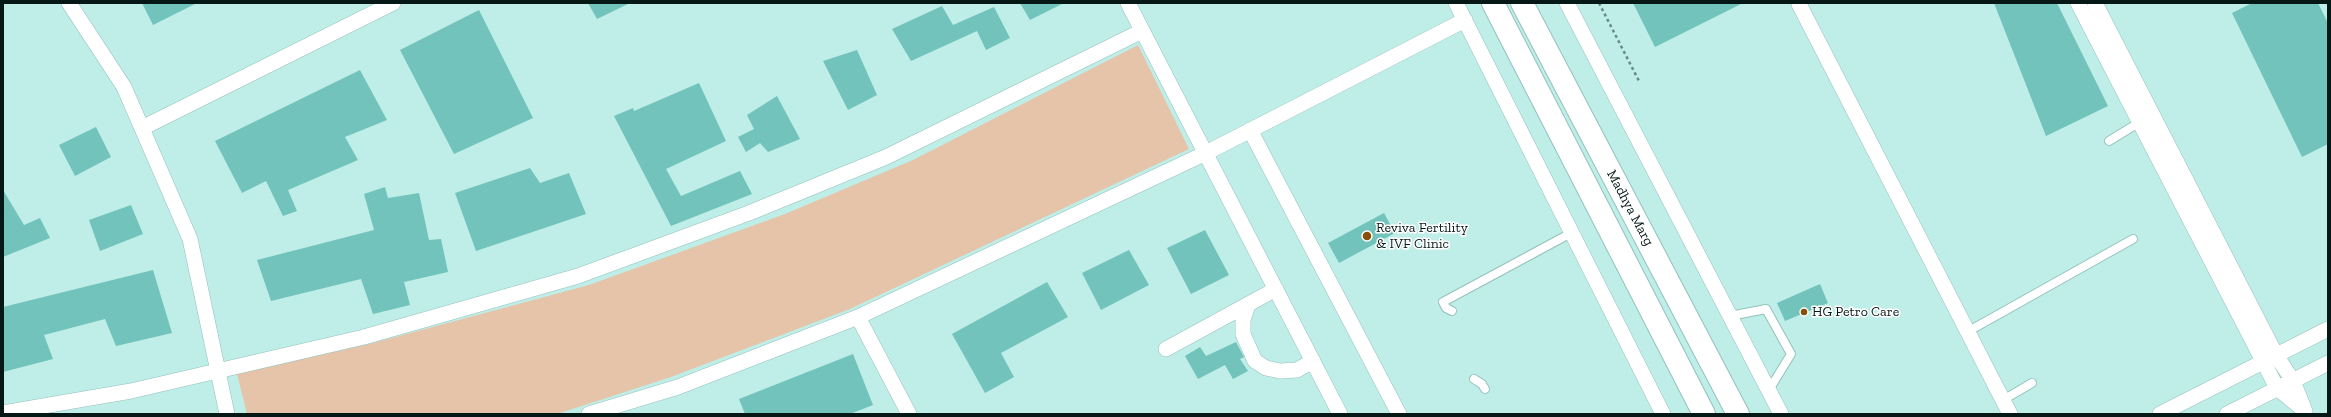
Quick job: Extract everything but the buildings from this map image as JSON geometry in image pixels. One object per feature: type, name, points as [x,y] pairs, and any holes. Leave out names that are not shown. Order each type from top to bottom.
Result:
[{"type":"main road","name":"Madhya Marg","points":[[1493,3],[1704,414]]},
{"type":"main road","name":"Madhya Marg","points":[[1522,3],[1738,414]]},
{"type":"street","points":[[69,3],[124,87],[190,239],[219,370],[227,414]]},
{"type":"street","points":[[142,128],[393,3]]},
{"type":"street","points":[[1128,3],[1340,414]]},
{"type":"street","points":[[1456,3],[1573,232],[1663,414]]},
{"type":"street","points":[[1567,3],[1781,414]]},
{"type":"street","points":[[2078,3],[2140,122],[2270,358],[2293,380],[2305,413]]},
{"type":"street","points":[[2095,3],[2270,358],[2277,388],[2305,413]]},
{"type":"street","points":[[1799,4],[2010,414]]},
{"type":"street","points":[[589,414],[678,387],[858,317],[1206,153],[1465,20]]},
{"type":"street","points":[[3,413],[131,391],[364,337],[578,276],[749,213],[886,157],[1142,31]]},
{"type":"street","points":[[1250,130],[1399,414]]},
{"type":"street","points":[[1166,349],[1276,289]]},
{"type":"street","points":[[1248,305],[1243,320],[1243,334],[1255,362],[1266,368],[1280,371],[1297,370],[1313,361]]},
{"type":"street","points":[[858,317],[909,414]]},
{"type":"street","points":[[2160,414],[2328,329]]},
{"type":"street","points":[[2227,414],[2328,363]]},
{"type":"lane","points":[[2109,141],[2140,122]]},
{"type":"lane","points":[[1448,311],[1443,302],[1573,232]]},
{"type":"lane","points":[[1967,332],[2133,239]]},
{"type":"lane","points":[[1730,316],[1766,309],[1791,354],[1769,390]]},
{"type":"lane","points":[[2003,400],[2032,383]]},
{"type":"path","points":[[1599,3],[1640,83]]},
{"type":"shaded area","points":[[1138,45],[1189,149],[850,309],[671,377],[557,414],[247,414],[237,374],[373,343],[589,285],[785,214],[913,160]]},
{"type":"place","name":"Reviva Fertility & IVF Clinic","points":[[1367,236]]},
{"type":"place","name":"HG Petro Care","points":[[1804,312]]}]
